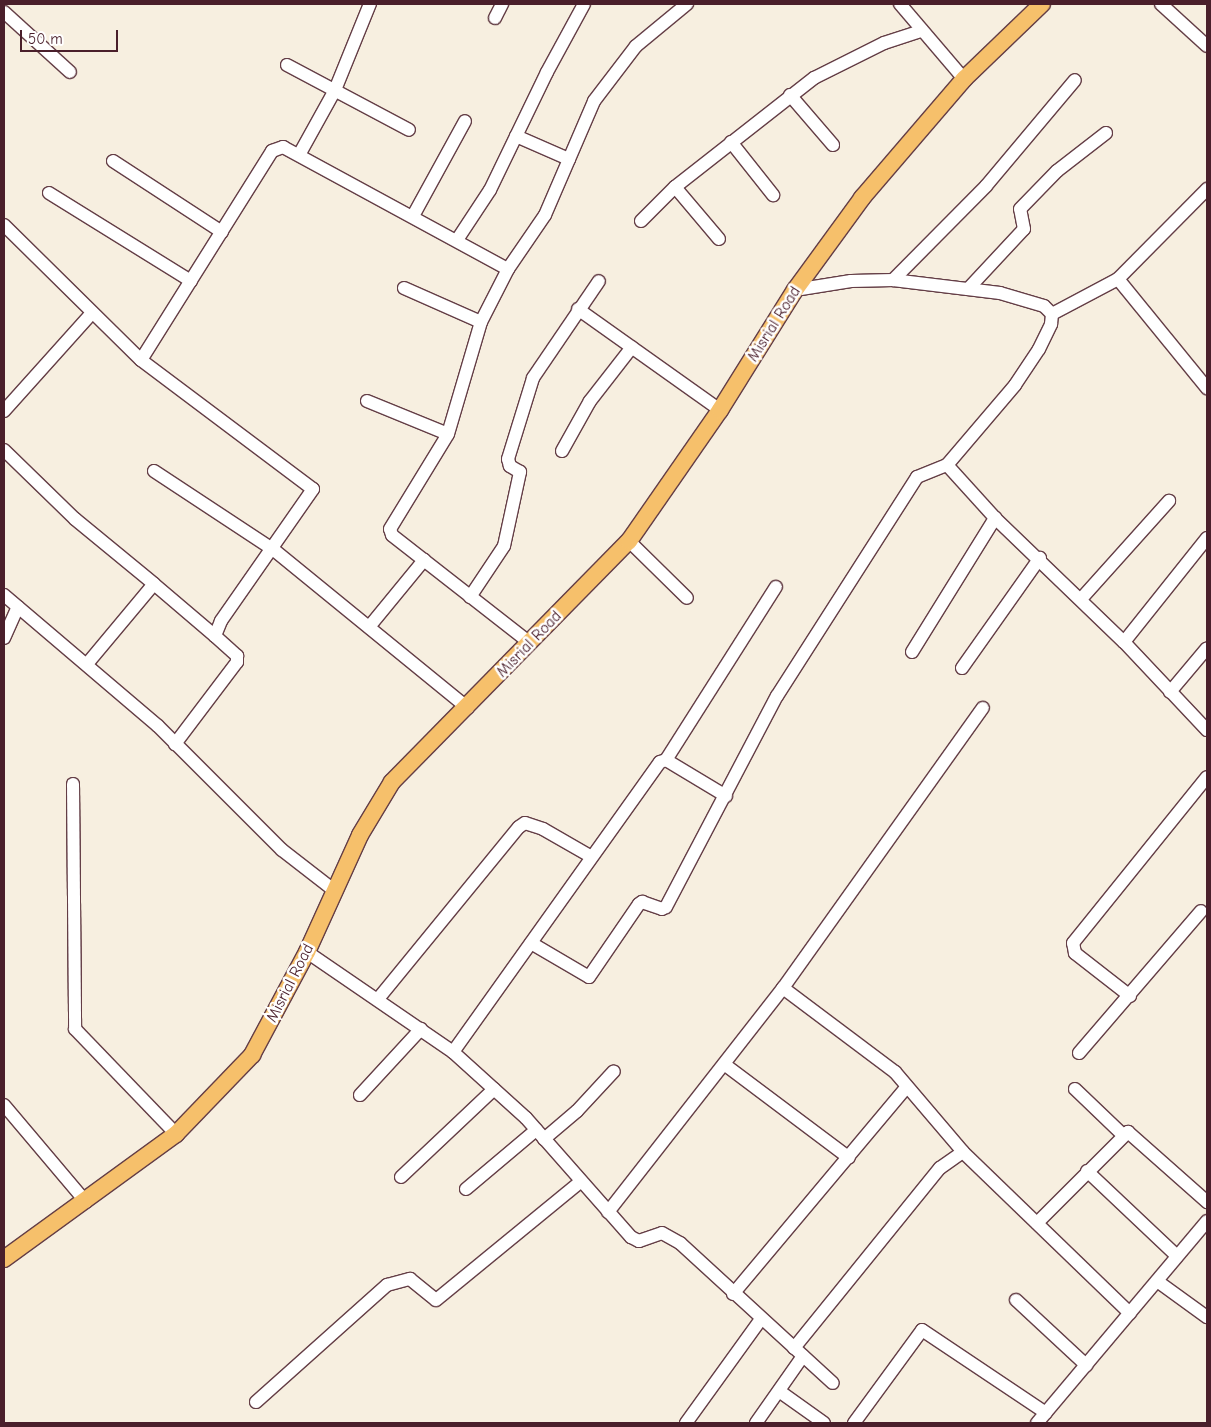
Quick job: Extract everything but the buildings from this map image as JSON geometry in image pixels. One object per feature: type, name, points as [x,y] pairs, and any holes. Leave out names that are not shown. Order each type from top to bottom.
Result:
[{"type":"main road","name":"Misrial Road","points":[[4,1259],[86,1202],[176,1134],[252,1055],[307,952],[360,835],[392,782],[468,708],[629,541],[720,410],[795,290],[862,198],[964,79],[1042,4]]},
{"type":"street","points":[[494,18],[502,4]]},
{"type":"street","points":[[458,240],[490,190],[584,4]]},
{"type":"street","points":[[530,643],[392,535],[390,529],[448,434],[481,322],[508,269],[545,215],[594,101],[636,46],[687,4]]},
{"type":"street","points":[[900,4],[964,79]]},
{"type":"street","points":[[1161,4],[1207,46]]},
{"type":"street","points":[[299,155],[334,90],[365,6]]},
{"type":"street","points":[[4,12],[70,72]]},
{"type":"street","points":[[641,221],[675,188],[790,95],[853,58],[922,31]]},
{"type":"street","points":[[287,65],[409,130]]},
{"type":"street","points":[[893,280],[986,186],[1076,80]]},
{"type":"street","points":[[790,95],[833,145]]},
{"type":"street","points":[[413,216],[465,121]]},
{"type":"street","points":[[968,289],[1024,229],[1020,209],[1057,171],[1106,133]]},
{"type":"street","points":[[516,136],[569,159]]},
{"type":"street","points":[[731,142],[773,195]]},
{"type":"street","points":[[141,360],[272,151],[283,147],[458,240],[508,269]]},
{"type":"street","points":[[113,161],[222,232]]},
{"type":"street","points":[[675,188],[719,239]]},
{"type":"street","points":[[531,943],[587,977],[591,975],[639,904],[642,902],[662,909],[666,907],[777,696],[917,477],[947,465],[1015,385],[1039,349],[1052,314],[1118,279],[1207,189]]},
{"type":"street","points":[[49,193],[190,282]]},
{"type":"street","points":[[4,225],[141,360],[313,489],[274,550],[221,621],[215,636]]},
{"type":"street","points":[[1118,279],[1207,388]]},
{"type":"street","points":[[470,597],[504,546],[520,472],[510,466],[508,459],[534,378],[599,280]]},
{"type":"street","points":[[795,290],[851,281],[893,280],[1000,292],[1044,306],[1052,314]]},
{"type":"street","points":[[404,288],[481,322]]},
{"type":"street","points":[[578,309],[720,410]]},
{"type":"street","points":[[4,412],[92,313]]},
{"type":"street","points":[[562,451],[590,401],[632,347]]},
{"type":"street","points":[[367,402],[448,434]]},
{"type":"street","points":[[4,450],[75,519],[237,656],[235,667],[175,744]]},
{"type":"street","points":[[947,465],[995,518],[1040,558],[1124,642],[1207,730]]},
{"type":"street","points":[[154,471],[274,550],[468,708]]},
{"type":"street","points":[[1081,599],[1169,501]]},
{"type":"street","points":[[912,652],[995,518]]},
{"type":"street","points":[[1124,642],[1207,538]]},
{"type":"street","points":[[629,541],[687,598]]},
{"type":"street","points":[[962,668],[1040,558]]},
{"type":"street","points":[[369,627],[424,560]]},
{"type":"street","points":[[87,664],[154,584]]},
{"type":"street","points":[[453,1052],[590,856],[660,762],[666,760],[776,587]]},
{"type":"street","points":[[4,595],[87,664],[175,744],[282,850],[335,891]]},
{"type":"street","points":[[4,638],[18,608]]},
{"type":"street","points":[[1170,692],[1207,648]]},
{"type":"street","points":[[608,1212],[783,988],[983,708]]},
{"type":"street","points":[[666,760],[726,796]]},
{"type":"street","points":[[1130,996],[1075,953],[1073,943],[1207,777]]},
{"type":"street","points":[[73,784],[75,1028],[176,1134]]},
{"type":"street","points":[[378,999],[518,826],[525,823],[543,829],[590,856]]},
{"type":"street","points":[[1079,1053],[1130,996],[1201,911]]},
{"type":"street","points":[[307,952],[453,1052],[540,1134],[580,1182],[634,1240],[662,1233],[680,1243],[733,1294],[833,1383]]},
{"type":"street","points":[[783,988],[895,1072],[962,1152],[1130,1313]]},
{"type":"street","points":[[360,1095],[421,1029]]},
{"type":"street","points":[[724,1064],[849,1158]]},
{"type":"street","points":[[466,1189],[540,1134],[578,1111],[614,1071]]},
{"type":"street","points":[[733,1294],[907,1087]]},
{"type":"street","points":[[401,1178],[494,1089]]},
{"type":"street","points":[[1075,1090],[1123,1135]]},
{"type":"street","points":[[4,1105],[86,1202]]},
{"type":"street","points":[[1037,1223],[1128,1132],[1133,1134],[1207,1202]]},
{"type":"street","points":[[756,1423],[778,1390],[798,1352],[940,1168],[962,1152]]},
{"type":"street","points":[[1087,1171],[1177,1256]]},
{"type":"street","points":[[256,1402],[386,1285],[410,1279],[432,1299],[440,1297],[580,1182]]},
{"type":"street","points":[[1037,1423],[1207,1221]]},
{"type":"street","points":[[1157,1281],[1207,1317]]},
{"type":"street","points":[[1016,1300],[1086,1364]]},
{"type":"street","points":[[686,1423],[761,1319]]},
{"type":"street","points":[[854,1423],[922,1330],[1046,1413]]},
{"type":"street","points":[[778,1390],[824,1423]]}]
